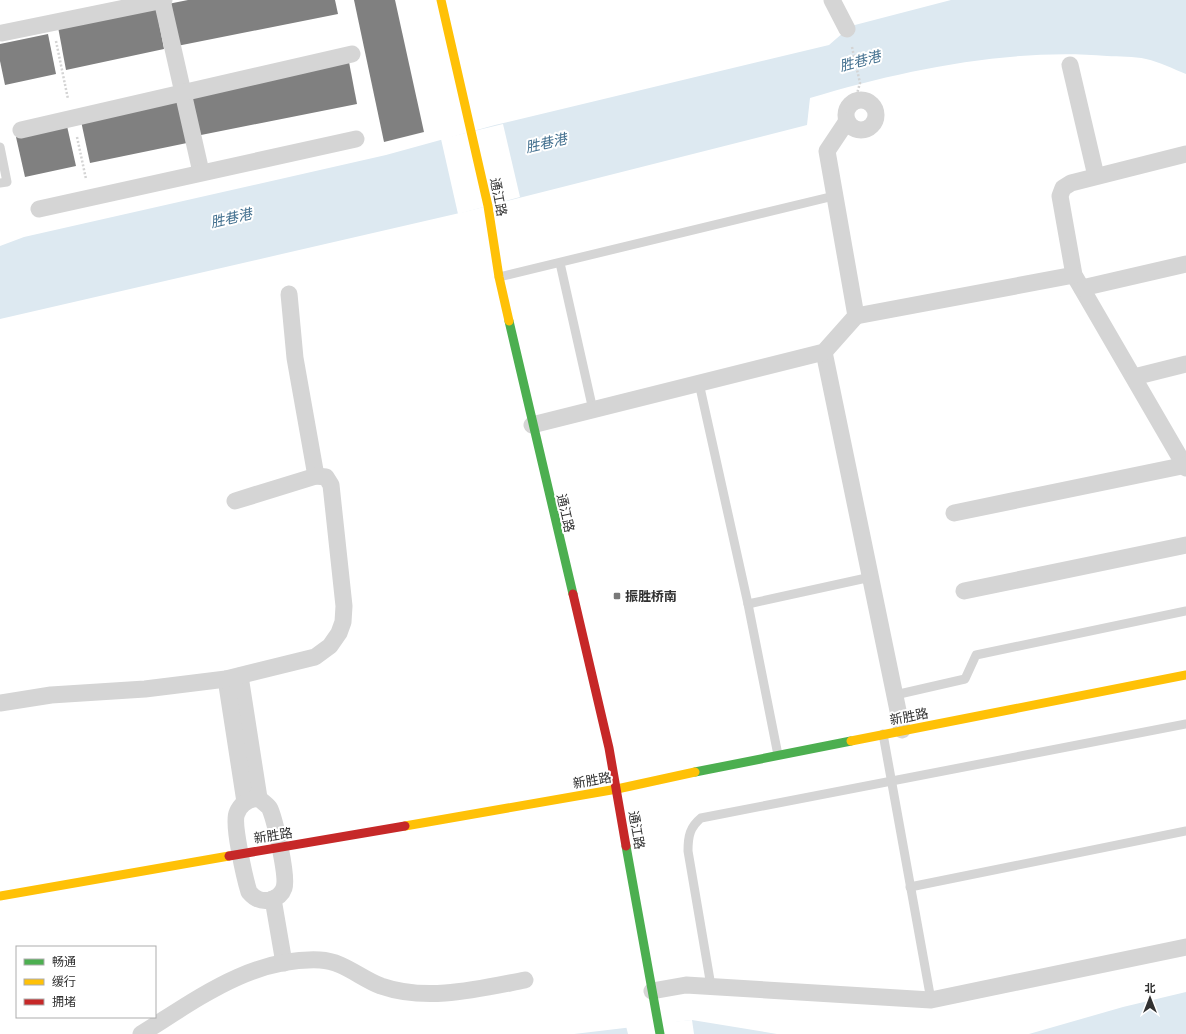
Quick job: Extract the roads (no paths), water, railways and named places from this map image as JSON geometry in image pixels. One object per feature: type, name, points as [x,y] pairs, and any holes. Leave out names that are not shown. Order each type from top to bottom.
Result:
[{"type":"street","points":[[2,33],[163,0],[182,93],[201,172]]},
{"type":"street","name":"通江路","points":[[441,0],[472,131],[488,206],[499,277],[532,425],[607,741],[660,1034]]},
{"type":"street","points":[[832,0],[847,29]]},
{"type":"street","points":[[21,130],[352,54]]},
{"type":"street","points":[[1070,65],[1096,176]]},
{"type":"street","points":[[847,121],[856,129],[862,130],[871,126],[876,119],[875,108],[872,104],[865,100],[855,101],[848,106],[846,111],[847,121],[827,151],[856,316]]},
{"type":"street","points":[[39,210],[201,172],[356,139]]},
{"type":"street","points":[[954,513],[1186,466],[1078,282],[1060,196],[1063,188],[1071,183],[1186,154]]},
{"type":"street","points":[[532,425],[824,352],[856,316],[1186,264]]},
{"type":"street","points":[[289,294],[295,358],[316,476]]},
{"type":"street","points":[[824,352],[902,730]]},
{"type":"street","points":[[1134,377],[1186,364]]},
{"type":"street","points":[[0,703],[51,695],[145,689],[233,677],[315,657],[330,646],[339,633],[343,622],[344,606],[331,485],[326,477],[316,476],[235,501]]},
{"type":"street","points":[[964,591],[1186,545]]},
{"type":"street","name":"新胜路","points":[[0,896],[616,789],[902,730],[1186,675]]},
{"type":"street","points":[[233,677],[252,800]]},
{"type":"street","points":[[252,800],[269,807],[275,821],[285,874],[285,887],[281,894],[268,900],[255,898],[249,892],[236,829],[236,813],[252,800]]},
{"type":"street","points":[[268,900],[280,964]]},
{"type":"street","points":[[652,992],[686,985],[931,1000],[1186,947]]},
{"type":"street","points":[[141,1034],[229,980],[247,972],[280,964],[320,960],[338,963],[380,986],[401,991],[422,993],[461,992],[524,980]]},
{"type":"lane","points":[[0,147],[7,182],[0,183]]},
{"type":"lane","points":[[499,277],[834,196]]},
{"type":"lane","points":[[560,262],[592,410]]},
{"type":"lane","points":[[699,383],[748,604],[778,755]]},
{"type":"lane","points":[[748,604],[870,577]]},
{"type":"lane","points":[[895,695],[965,679],[976,655],[1186,611]]},
{"type":"lane","points":[[711,986],[688,851],[688,838],[693,825],[701,818],[1186,724]]},
{"type":"lane","points":[[883,734],[931,1000]]},
{"type":"lane","points":[[910,886],[1186,831]]},
{"type":"water","name":"胜巷港","points":[[951,0],[1186,0],[1186,74],[1156,62],[1141,58],[1070,54],[994,58],[919,70],[882,78],[810,98],[807,125],[464,212],[0,319],[0,246],[24,237],[386,155],[495,125],[829,45],[851,26]]},
{"type":"water","points":[[1186,992],[1186,1034],[1029,1034],[1123,1007]]},
{"type":"water","points":[[692,1020],[777,1034],[574,1034]]},
{"type":"place","name":"振胜桥南","points":[[617,596]]}]
